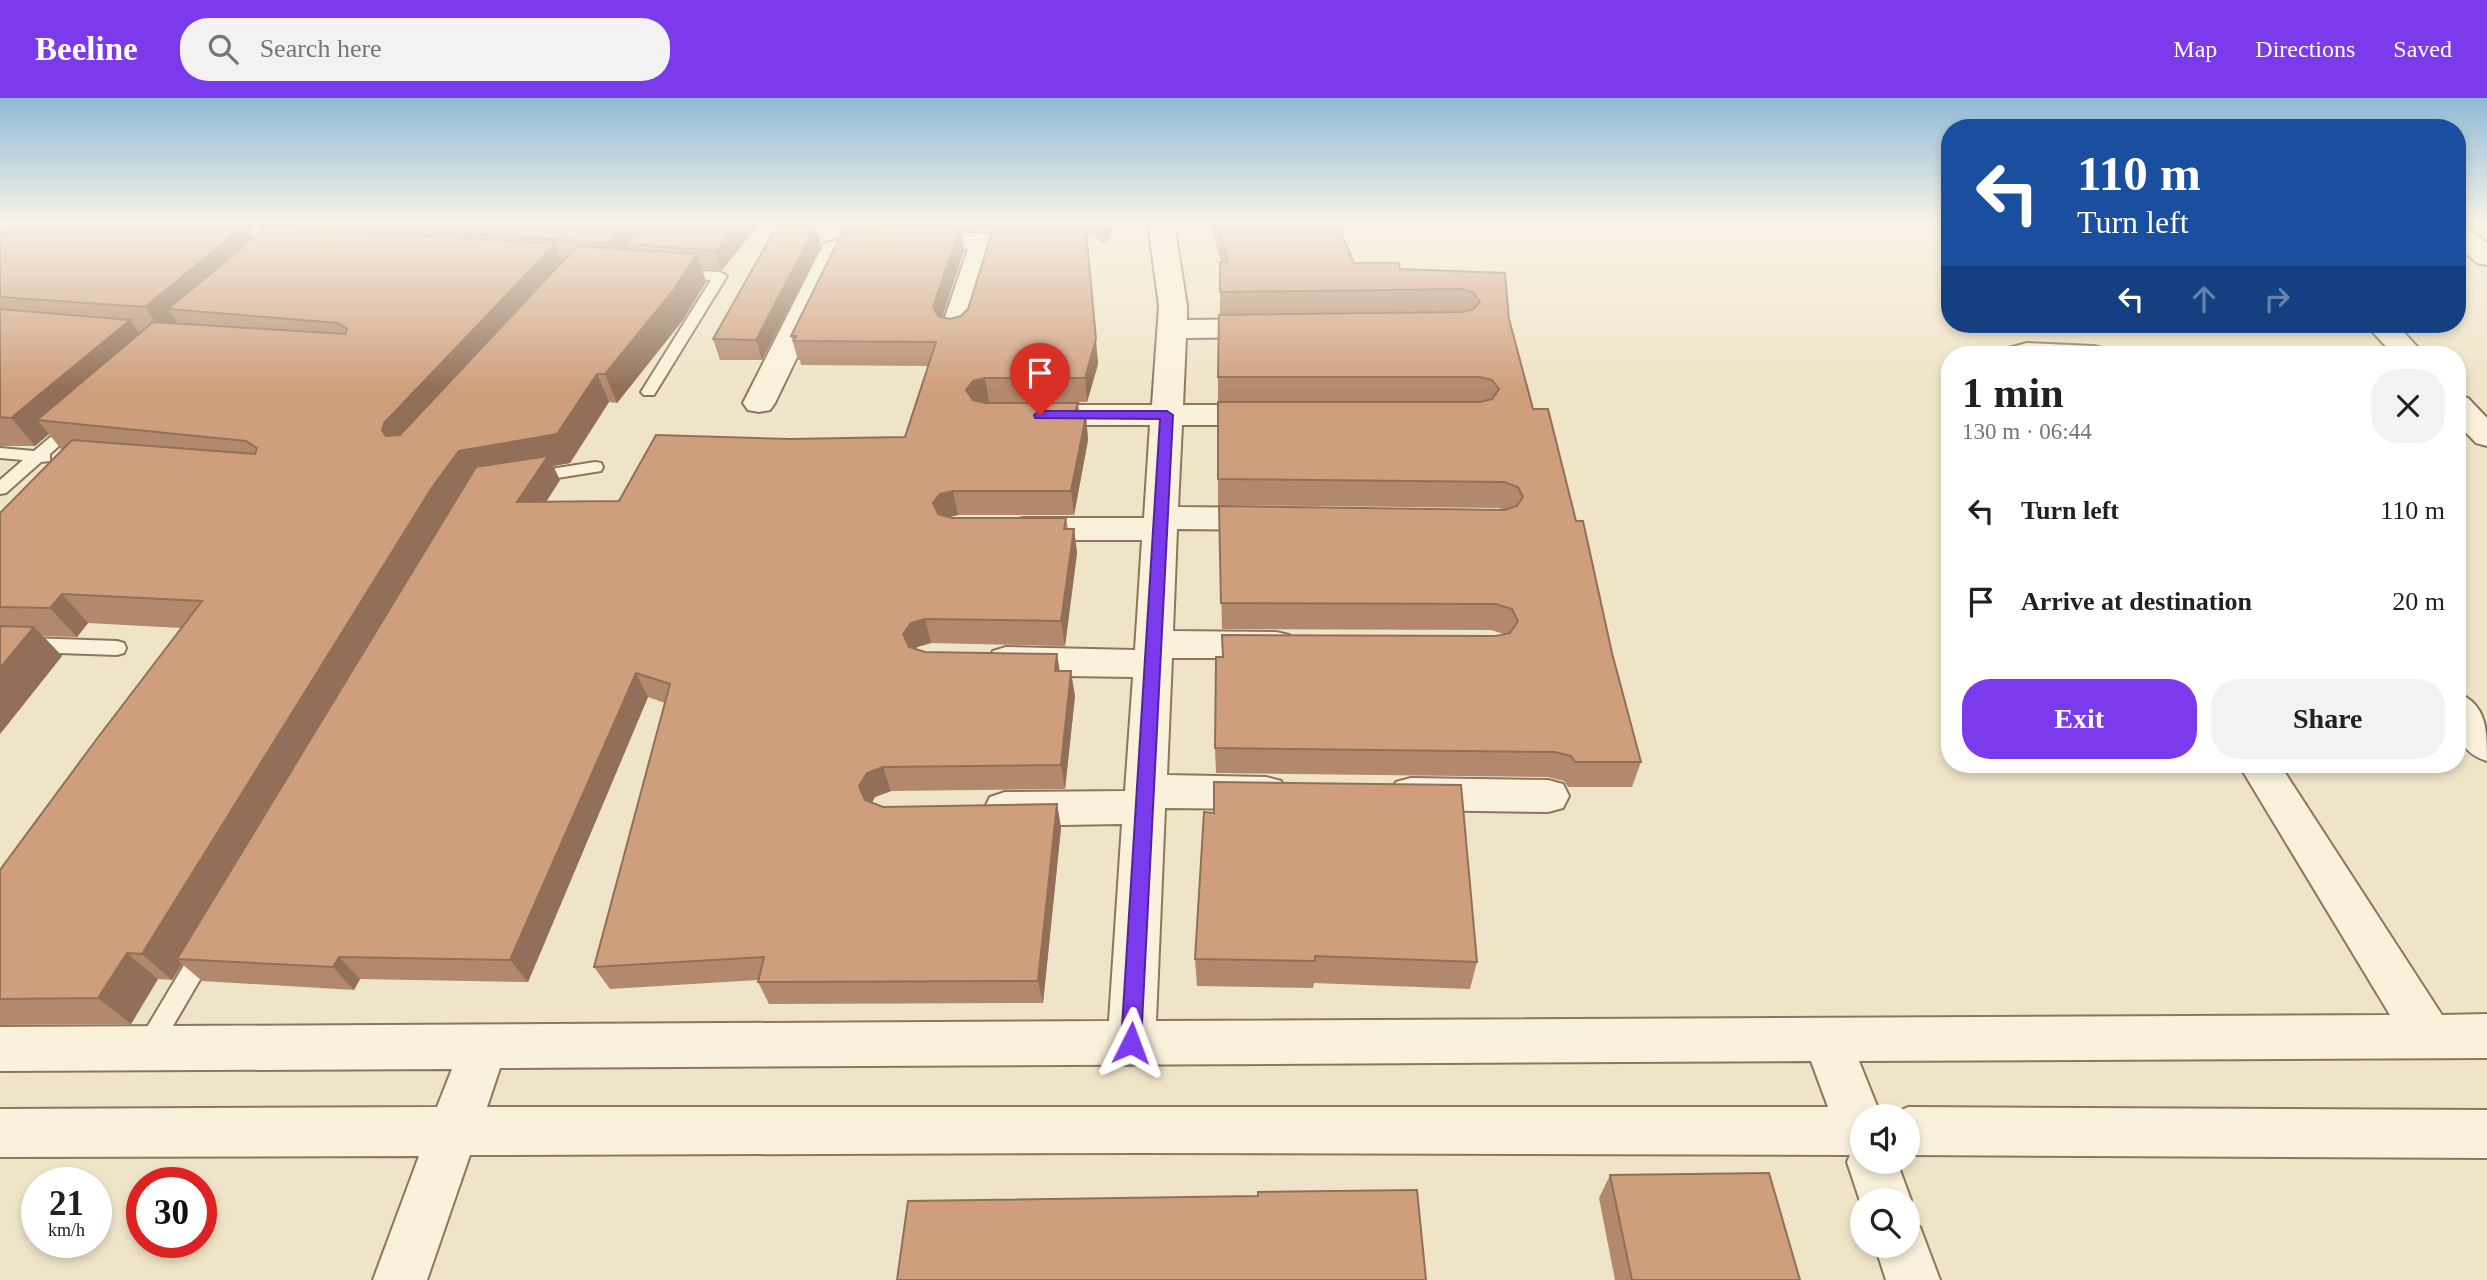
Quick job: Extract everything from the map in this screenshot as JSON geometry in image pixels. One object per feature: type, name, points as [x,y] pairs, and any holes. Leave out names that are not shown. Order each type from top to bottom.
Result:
[{"type":"street","points":[[759,403],[817,278]]},
{"type":"street","points":[[955,332],[972,278]]},
{"type":"street","points":[[1131,1043],[1172,328],[1173,306],[1169,278]]},
{"type":"street","points":[[1172,328],[1295,327]]},
{"type":"street","points":[[2388,333],[2401,346]]},
{"type":"street","points":[[2466,414],[2487,436]]},
{"type":"street","points":[[1003,415],[1301,415]]},
{"type":"street","points":[[998,529],[1310,520]]},
{"type":"street","points":[[972,661],[1316,645]]},
{"type":"street","points":[[2466,719],[2487,746]]},
{"type":"street","points":[[2264,773],[2430,1037]]},
{"type":"street","points":[[971,810],[1298,793]]},
{"type":"street","points":[[1368,794],[1548,796]]},
{"type":"street","points":[[0,1049],[2487,1036]]},
{"type":"street","points":[[1827,1040],[1851,1104]]},
{"type":"street","points":[[400,1280],[484,1046]]},
{"type":"street","points":[[0,1133],[1139,1129],[1850,1132]]},
{"type":"street","points":[[1920,1131],[2487,1134]]},
{"type":"street","points":[[1905,1258],[1913,1280]]},
{"type":"lane","points":[[649,392],[719,278]]},
{"type":"lane","points":[[0,489],[89,412]]},
{"type":"lane","points":[[0,453],[65,459]]},
{"type":"lane","points":[[520,479],[594,467]]},
{"type":"lane","points":[[0,644],[117,648]]},
{"type":"lane","points":[[147,1047],[213,936]]},
{"type":"building","points":[[0,278],[180,278],[145,307],[0,297]]},
{"type":"building","points":[[205,278],[522,278],[384,423],[382,430],[386,436],[400,435],[547,278],[681,278],[605,374],[597,374],[557,434],[459,451],[433,486],[142,954],[127,953],[98,998],[0,999],[0,870],[202,601],[62,594],[50,608],[0,607],[0,513],[72,440],[255,454],[257,448],[246,441],[37,420],[153,322],[345,334],[347,329],[338,323],[168,309]]},
{"type":"building","points":[[747,278],[789,278],[756,340],[713,339]]},
{"type":"building","points":[[820,278],[943,278],[933,307],[938,316],[950,319],[961,316],[968,309],[978,278],[1090,278],[1096,339],[1085,378],[985,378],[973,381],[966,390],[973,400],[985,403],[1078,403],[1074,416],[1086,416],[1071,491],[953,491],[940,494],[933,503],[938,514],[952,518],[1066,518],[1064,529],[1074,529],[1061,621],[925,619],[911,623],[903,634],[909,647],[925,652],[1057,654],[1055,671],[1071,671],[1061,765],[883,767],[867,773],[859,786],[865,800],[883,807],[1057,804],[1038,981],[758,982],[764,957],[594,967],[670,684],[636,673],[510,960],[339,957],[333,967],[177,959],[476,467],[548,456],[517,502],[619,501],[656,435],[790,439],[905,437],[936,342],[794,341],[796,336],[791,336]]},
{"type":"building","points":[[1220,278],[1505,278],[1509,319],[1533,409],[1548,409],[1576,521],[1583,521],[1612,653],[1641,762],[1575,762],[1571,756],[1555,752],[1215,748],[1216,657],[1223,657],[1222,635],[1496,636],[1510,633],[1518,621],[1512,609],[1496,604],[1221,603],[1219,506],[1504,510],[1517,506],[1523,497],[1518,487],[1504,482],[1218,479],[1218,402],[1480,402],[1492,399],[1499,389],[1492,380],[1480,377],[1218,377],[1219,315],[1463,312],[1473,309],[1480,302],[1473,292],[1462,289],[1220,292]]},
{"type":"building","points":[[0,309],[130,320],[11,418],[0,417]]},
{"type":"building","points":[[0,626],[34,627],[0,668]]},
{"type":"building","points":[[1214,782],[1461,785],[1477,962],[1315,956],[1315,961],[1195,959],[1204,812],[1214,813]]},
{"type":"building","points":[[1769,1173],[1800,1280],[1632,1280],[1610,1175]]},
{"type":"building","points":[[1417,1190],[1426,1280],[897,1280],[908,1201],[1258,1196],[1258,1192]]},
{"type":"route","points":[[1040,415],[1167,415],[1131,1043]]}]
